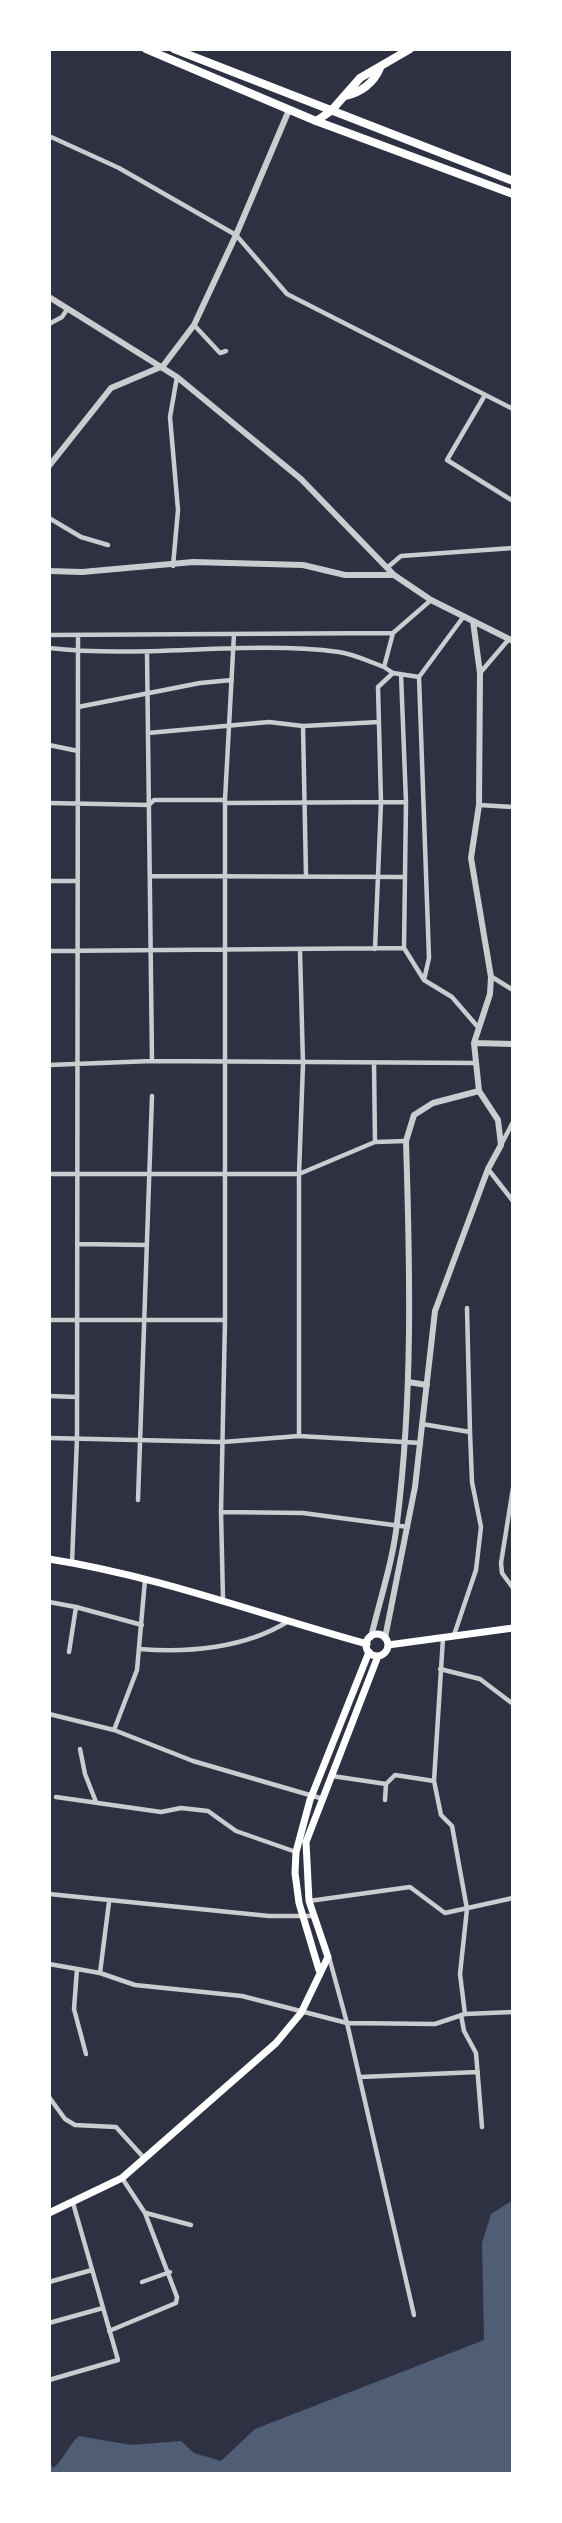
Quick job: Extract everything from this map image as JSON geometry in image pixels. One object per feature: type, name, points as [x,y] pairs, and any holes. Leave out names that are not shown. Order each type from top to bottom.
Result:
[{"type":"main road","points":[[146,49],[316,121],[513,194]]},
{"type":"main road","points":[[174,49],[513,180]]},
{"type":"main road","points":[[316,121],[331,111],[360,78],[410,49]]},
{"type":"main road","points":[[49,1559],[223,1599],[287,1622],[369,1644],[513,1629]]},
{"type":"main road","points":[[49,2213],[122,2178],[146,2160],[276,2043],[301,2013],[319,1970],[328,1957],[309,1901],[306,1842],[316,1796],[330,1776],[378,1656],[386,1651],[386,1641]]},
{"type":"main road","points":[[369,1644],[378,1656]]},
{"type":"main road","points":[[319,1970],[295,1873],[296,1852],[369,1644]]},
{"type":"street","points":[[49,467],[111,388],[163,366],[194,325],[289,110]]},
{"type":"street","points":[[49,136],[119,168],[236,235],[287,293],[513,409]]},
{"type":"street","points":[[49,297],[177,377],[301,479],[394,575],[431,600],[511,640],[480,673]]},
{"type":"street","points":[[49,324],[62,317],[68,308]]},
{"type":"street","points":[[194,325],[220,353],[226,351]]},
{"type":"street","points":[[173,566],[178,510],[170,416],[177,377]]},
{"type":"street","points":[[485,395],[447,460],[513,501]]},
{"type":"street","points":[[49,518],[81,537],[108,545]]},
{"type":"street","points":[[388,567],[401,556],[513,548]]},
{"type":"street","points":[[49,571],[82,572],[173,566],[193,562],[303,565],[345,575],[394,575]]},
{"type":"street","points":[[384,667],[393,633],[431,600]]},
{"type":"street","points":[[424,980],[429,958],[419,677],[464,615]]},
{"type":"street","points":[[473,621],[480,673],[479,804],[471,858],[491,977],[488,1002],[477,1026],[474,1043],[479,1091],[498,1120],[501,1145]]},
{"type":"street","points":[[49,635],[393,633]]},
{"type":"street","points":[[223,1599],[221,1512],[226,1174],[225,801],[234,634]]},
{"type":"street","points":[[72,1563],[77,1438],[78,635]]},
{"type":"street","points":[[49,648],[78,652],[147,653],[233,649],[341,652],[384,667],[393,673],[419,677]]},
{"type":"street","points":[[147,653],[152,1061]]},
{"type":"street","points":[[375,949],[381,802],[378,687],[393,673]]},
{"type":"street","points":[[401,674],[407,802],[404,948],[424,980],[452,997],[477,1026]]},
{"type":"street","points":[[78,707],[147,692],[232,680]]},
{"type":"street","points":[[148,733],[229,728],[269,722],[303,726],[379,722]]},
{"type":"street","points":[[303,726],[306,875]]},
{"type":"street","points":[[49,745],[78,751]]},
{"type":"street","points":[[149,806],[154,800],[407,802]]},
{"type":"street","points":[[49,803],[149,806]]},
{"type":"street","points":[[479,804],[513,807]]},
{"type":"street","points":[[150,876],[405,877]]},
{"type":"street","points":[[49,881],[78,881]]},
{"type":"street","points":[[49,951],[78,953],[404,948]]},
{"type":"street","points":[[299,1436],[299,1174],[303,1064],[300,951]]},
{"type":"street","points":[[491,977],[513,990]]},
{"type":"street","points":[[474,1043],[513,1044]]},
{"type":"street","points":[[49,1065],[152,1061],[477,1063]]},
{"type":"street","points":[[374,1063],[375,1142]]},
{"type":"street","points":[[369,1644],[397,1525],[407,1442],[411,1312],[406,1141],[414,1115],[433,1102],[479,1091]]},
{"type":"street","points":[[138,1500],[152,1096]]},
{"type":"street","points":[[386,1641],[421,1443],[435,1311],[488,1169],[513,1122]]},
{"type":"street","points":[[49,1174],[299,1174],[375,1142],[406,1141]]},
{"type":"street","points":[[488,1169],[513,1201]]},
{"type":"street","points":[[77,1244],[147,1245]]},
{"type":"street","points":[[454,1636],[476,1570],[481,1527],[472,1482],[467,1308]]},
{"type":"street","points":[[49,1320],[225,1320]]},
{"type":"street","points":[[408,1382],[427,1385]]},
{"type":"street","points":[[49,1396],[77,1397]]},
{"type":"street","points":[[422,1424],[470,1432]]},
{"type":"street","points":[[49,1438],[223,1442],[299,1436],[421,1443]]},
{"type":"street","points":[[513,1488],[501,1563],[502,1573],[513,1588]]},
{"type":"street","points":[[221,1512],[303,1513],[408,1527]]},
{"type":"street","points":[[114,1730],[137,1671],[145,1580]]},
{"type":"street","points":[[49,1602],[142,1625]]},
{"type":"street","points":[[69,1652],[76,1607]]},
{"type":"street","points":[[140,1649],[164,1651],[205,1648],[270,1633],[287,1622]]},
{"type":"street","points":[[443,1637],[433,1781],[441,1815],[452,1826],[467,1909],[460,1974],[464,2031],[476,2053],[482,2127]]},
{"type":"street","points":[[440,1669],[480,1679],[513,1704]]},
{"type":"street","points":[[49,1714],[114,1730],[193,1761],[316,1796]]},
{"type":"street","points":[[80,1749],[85,1774],[96,1802]]},
{"type":"street","points":[[386,1800],[386,1784],[395,1775],[433,1781]]},
{"type":"street","points":[[330,1776],[386,1784]]},
{"type":"street","points":[[56,1797],[161,1812],[181,1808],[208,1811],[236,1831],[296,1852]]},
{"type":"street","points":[[309,1901],[410,1887],[445,1913],[513,1898]]},
{"type":"street","points":[[49,1894],[109,1902],[315,1916]]},
{"type":"street","points":[[100,1973],[109,1902]]},
{"type":"street","points":[[328,1957],[347,2022],[414,2315]]},
{"type":"street","points":[[49,1964],[100,1973],[135,1985],[242,1996],[301,2013],[347,2022],[435,2024],[463,2015],[513,2012]]},
{"type":"street","points":[[77,1969],[74,2009],[86,2054]]},
{"type":"street","points":[[360,2077],[478,2072]]},
{"type":"street","points":[[49,2097],[65,2119],[75,2125],[116,2127],[146,2160]]},
{"type":"street","points":[[109,2331],[176,2303],[177,2297],[170,2272],[145,2213],[122,2178]]},
{"type":"street","points":[[49,2380],[118,2360],[73,2203]]},
{"type":"street","points":[[145,2213],[191,2225]]},
{"type":"street","points":[[49,2282],[92,2270]]},
{"type":"street","points":[[142,2282],[170,2272]]},
{"type":"street","points":[[49,2323],[103,2308]]},
{"type":"water","points":[[513,2200],[513,2474],[49,2474],[49,2461],[53,2468],[79,2436],[131,2445],[181,2441],[194,2453],[221,2461],[255,2429],[484,2340],[482,2243],[491,2214]]}]
